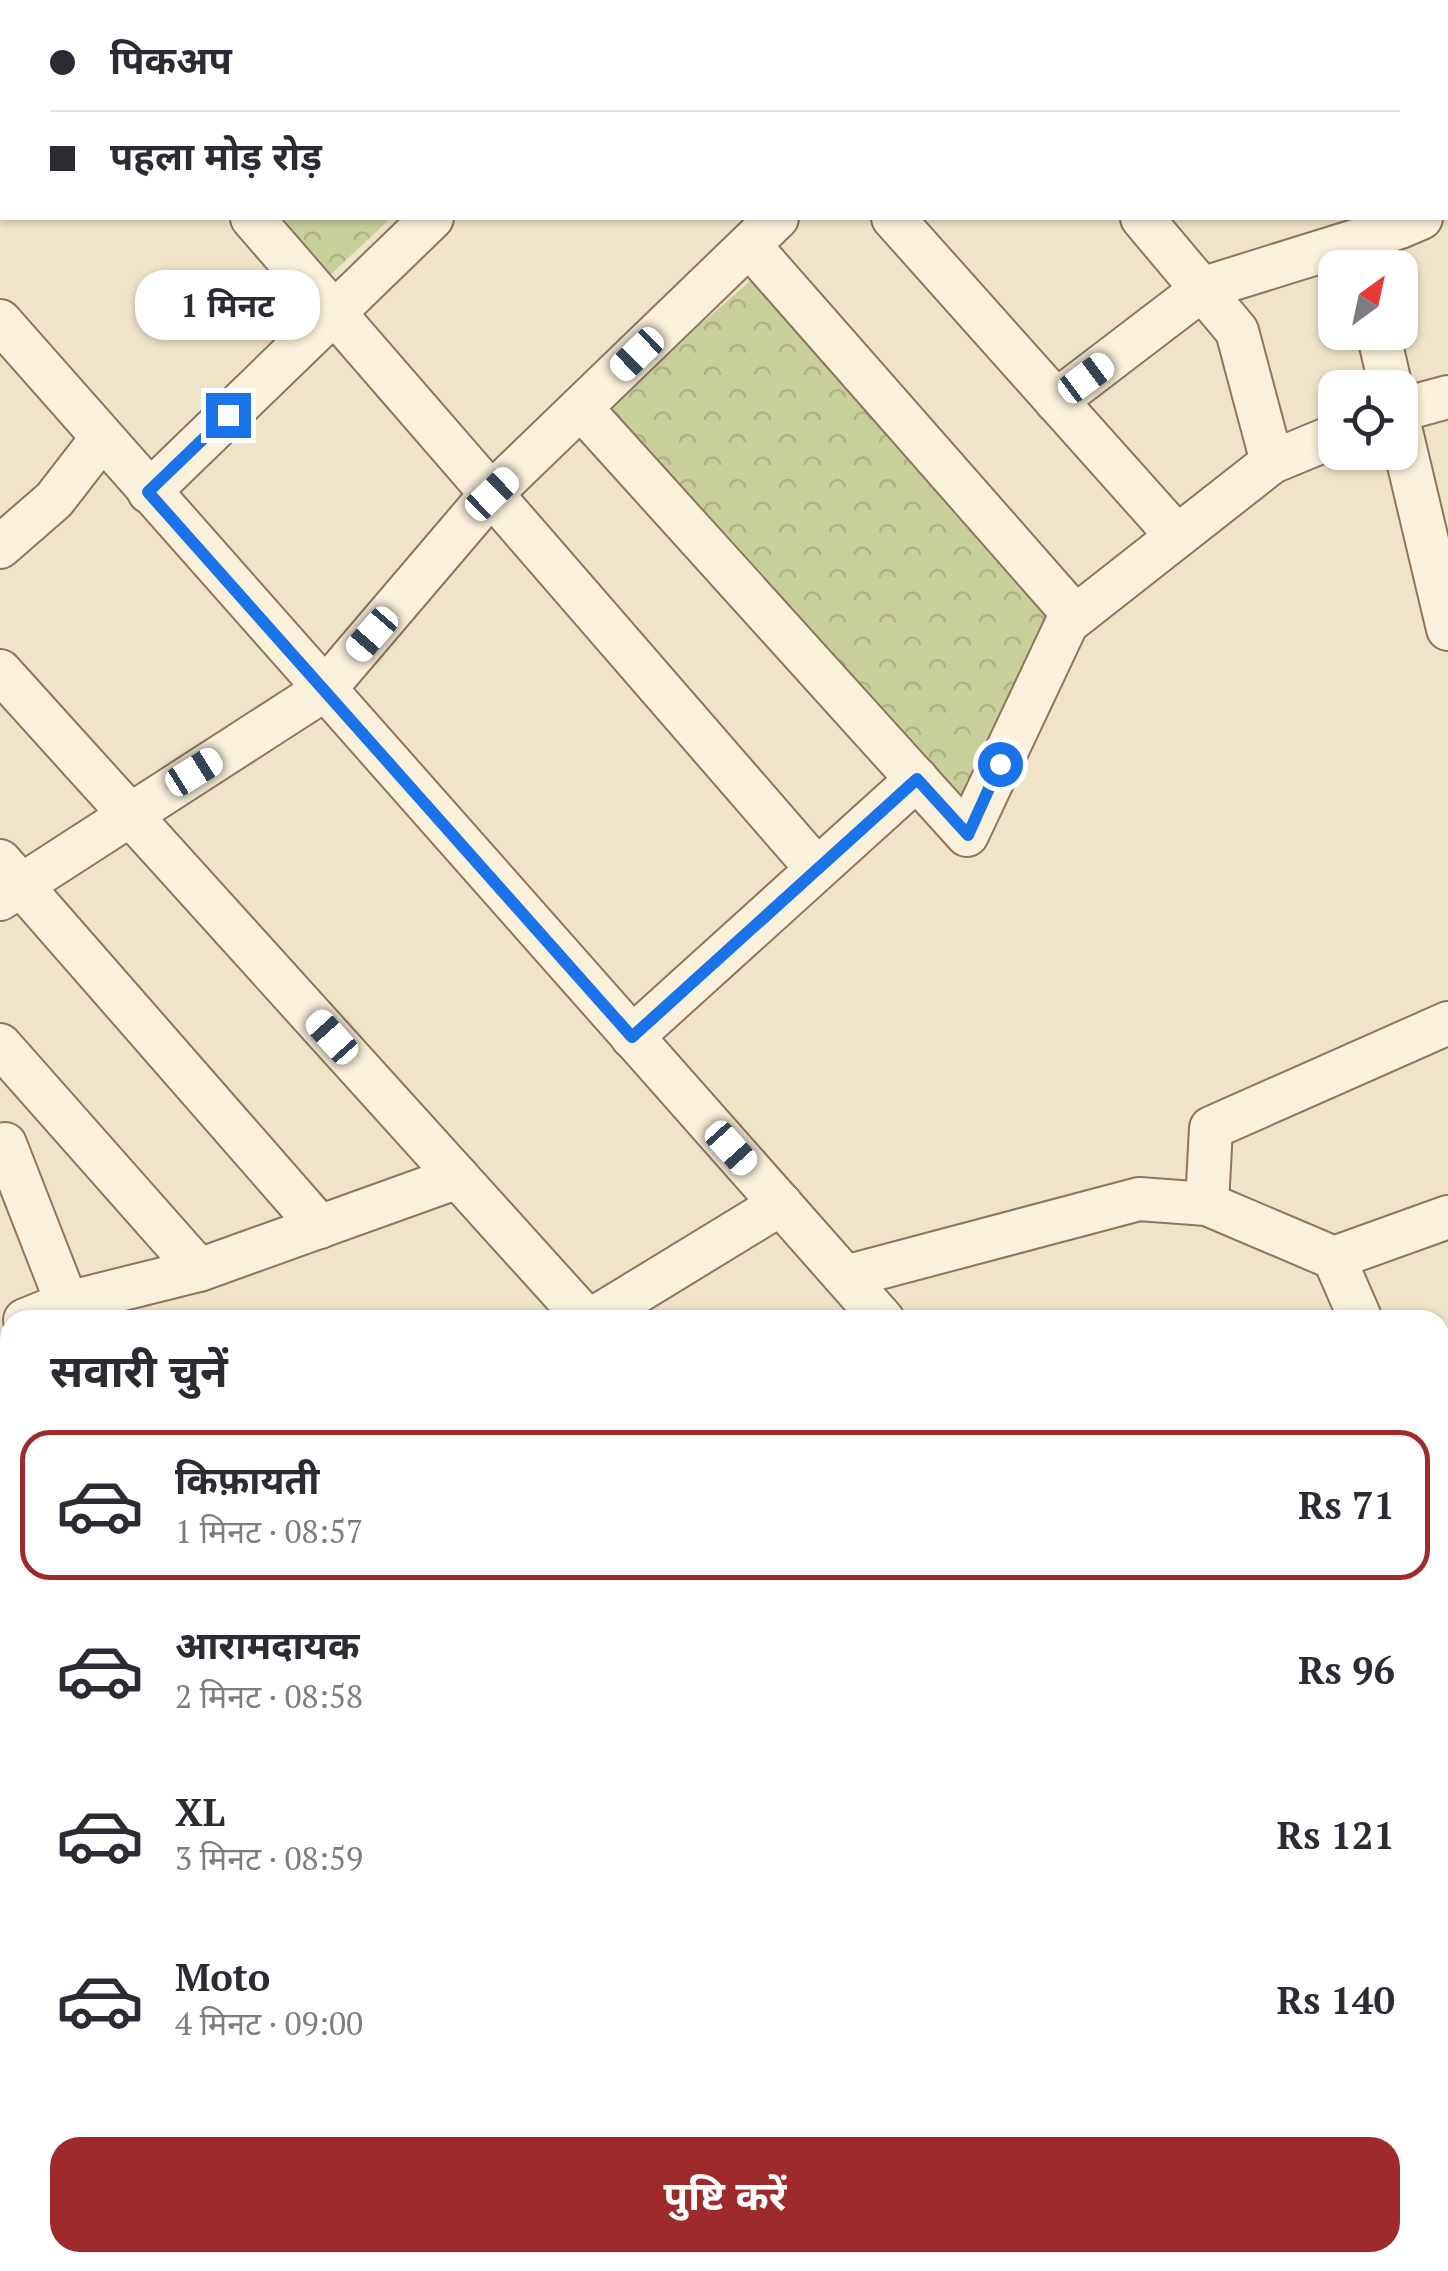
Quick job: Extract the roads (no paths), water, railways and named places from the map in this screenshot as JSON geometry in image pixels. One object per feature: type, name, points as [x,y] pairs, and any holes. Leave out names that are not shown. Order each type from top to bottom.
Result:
[{"type":"street","points":[[254,220],[817,869]]},
{"type":"street","points":[[148,492],[430,220]]},
{"type":"street","points":[[894,220],[1178,536]]},
{"type":"street","points":[[1144,220],[1237,332],[1272,462]]},
{"type":"street","points":[[1364,250],[1404,221]]},
{"type":"street","points":[[320,1226],[7,882],[129,813],[324,690],[492,494],[763,231],[1076,616]]},
{"type":"street","points":[[1056,401],[1204,288],[1318,263]]},
{"type":"street","points":[[0,322],[874,1310]]},
{"type":"street","points":[[1418,405],[1448,397]]},
{"type":"street","points":[[581,408],[968,835],[1067,623],[1272,462],[1318,443]]},
{"type":"street","points":[[0,547],[54,500],[102,438]]},
{"type":"street","points":[[1410,470],[1448,629]]},
{"type":"street","points":[[0,670],[580,1310]]},
{"type":"street","points":[[632,1037],[917,779]]},
{"type":"street","points":[[1207,1204],[1211,1128],[1448,1024]]},
{"type":"street","points":[[0,1045],[199,1270]]},
{"type":"street","points":[[72,1126],[2,1144],[72,1310]]},
{"type":"street","points":[[79,1310],[458,1177]]},
{"type":"street","points":[[845,1277],[1139,1199],[1207,1204],[1334,1258],[1448,1217]]},
{"type":"street","points":[[605,1310],[780,1204]]},
{"type":"street","points":[[1334,1258],[1357,1310]]}]
